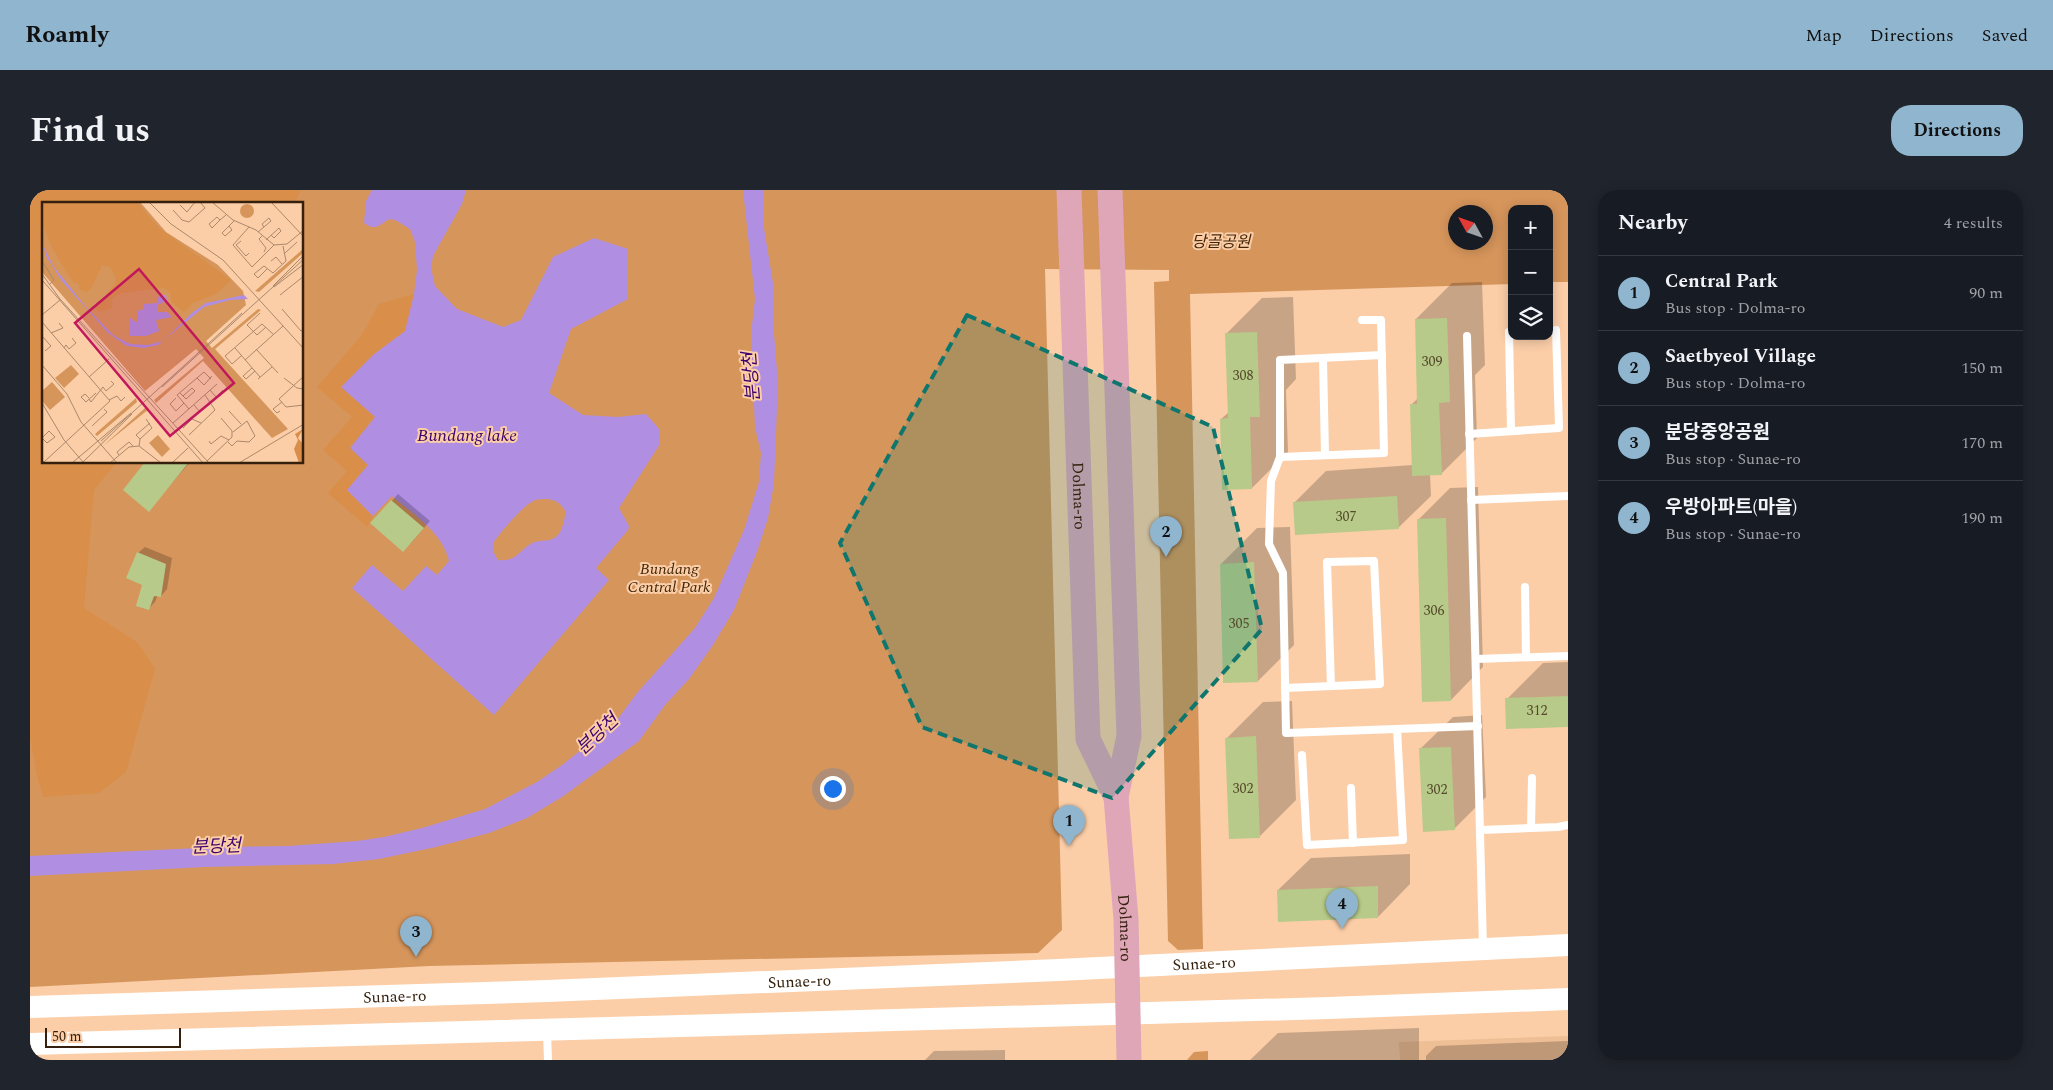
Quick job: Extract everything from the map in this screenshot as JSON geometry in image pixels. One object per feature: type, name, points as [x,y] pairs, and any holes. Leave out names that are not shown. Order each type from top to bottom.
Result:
[{"type":"main road","name":"Dolma-ro","points":[[1069,190],[1088,739],[1116,797]]},
{"type":"main road","name":"Dolma-ro","points":[[1110,190],[1130,736],[1116,797],[1126,919],[1129,1060]]},
{"type":"main road","name":"Sunae-ro","points":[[30,1006],[537,991],[1128,967],[1568,945]]},
{"type":"main road","points":[[30,1044],[1329,1008],[1568,998]]},
{"type":"lane","points":[[1280,457],[1384,453],[1381,320],[1362,320]]},
{"type":"lane","points":[[1469,434],[1559,428],[1556,330]]},
{"type":"lane","points":[[1466,336],[1484,950]]},
{"type":"lane","points":[[1509,340],[1510,431]]},
{"type":"lane","points":[[1382,355],[1280,360],[1280,457],[1271,481],[1269,544],[1283,573],[1286,733],[1478,726]]},
{"type":"lane","points":[[1323,358],[1325,455]]},
{"type":"lane","points":[[1471,500],[1568,496]]},
{"type":"lane","points":[[1285,688],[1380,684],[1374,561],[1327,562],[1331,686]]},
{"type":"lane","points":[[1525,587],[1526,657]]},
{"type":"lane","points":[[1476,659],[1568,656]]},
{"type":"lane","points":[[1302,755],[1307,845],[1403,840],[1397,729]]},
{"type":"lane","points":[[1531,828],[1532,778]]},
{"type":"lane","points":[[1351,788],[1353,842]]},
{"type":"lane","points":[[1481,830],[1568,825]]},
{"type":"lane","points":[[547,1029],[548,1060]]},
{"type":"highlighted area","points":[[967,315],[1213,427],[1262,629],[1112,798],[922,727],[840,543]]},
{"type":"shaded area","points":[[30,190],[301,190],[295,202],[42,202],[42,464],[115,464],[94,490],[84,608],[137,642],[155,669],[126,772],[99,793],[43,797],[30,737]]},
{"type":"shaded area","points":[[414,294],[405,331],[373,355],[376,417],[369,465],[347,490],[373,516],[367,527],[328,493],[347,471],[323,450],[352,417],[317,387],[361,336],[379,304]]},
{"type":"shaded area","points":[[1568,1036],[1568,1060],[1400,1060],[1399,1042]]},
{"type":"green space","name":"Bundang Central Park","points":[[30,190],[1568,190],[1568,282],[1553,282],[1553,205],[1508,205],[1508,284],[1190,294],[1203,949],[1178,950],[1168,941],[1154,282],[1169,281],[1169,270],[1045,269],[1062,930],[1038,953],[429,966],[30,987]]},
{"type":"green space","points":[[1208,1051],[1208,1060],[1187,1060],[1194,1052]]},
{"type":"water","name":"Bundang lake","points":[[372,190],[466,190],[462,204],[433,256],[431,268],[435,286],[457,309],[503,327],[521,320],[553,257],[594,238],[628,249],[628,299],[571,329],[549,393],[583,415],[618,417],[646,414],[660,430],[660,444],[619,508],[629,526],[628,530],[596,568],[609,580],[494,715],[352,588],[372,565],[403,591],[426,566],[437,575],[449,561],[446,551],[434,533],[392,496],[373,516],[347,490],[368,465],[350,448],[375,417],[341,387],[373,355],[405,331],[414,294],[417,270],[415,242],[410,229],[395,220],[389,219],[376,227],[371,227],[364,223],[366,201]],"holes":[[[538,499],[547,499],[558,503],[566,512],[558,535],[549,540],[532,543],[513,558],[498,560],[494,553],[493,543],[518,513],[530,503]]]},
{"type":"water","points":[[743,190],[763,190],[763,222],[773,283],[773,322],[778,383],[774,483],[768,518],[734,610],[713,645],[689,679],[665,705],[639,741],[562,797],[527,818],[489,833],[436,847],[379,859],[333,864],[205,867],[30,876],[30,856],[219,847],[288,846],[357,841],[422,828],[485,809],[537,782],[614,724],[637,693],[695,628],[714,598],[744,530],[759,482],[761,453],[755,427],[751,334],[755,299]]},
{"type":"building","points":[[1447,318],[1450,402],[1439,403],[1442,475],[1412,476],[1410,404],[1417,404],[1415,319]]},
{"type":"building","points":[[1257,332],[1260,417],[1250,417],[1252,489],[1222,490],[1220,419],[1228,418],[1225,333]]},
{"type":"building","points":[[143,464],[187,464],[149,512],[123,490]]},
{"type":"building","points":[[1397,496],[1399,529],[1295,535],[1293,502]]},
{"type":"building","points":[[391,500],[424,528],[403,552],[370,523]]},
{"type":"building","points":[[1446,518],[1451,701],[1422,702],[1417,519]]},
{"type":"building","points":[[137,552],[166,564],[161,597],[154,596],[149,610],[136,606],[142,585],[126,578]]},
{"type":"building","points":[[1254,562],[1258,682],[1223,683],[1220,564]]},
{"type":"building","points":[[1568,696],[1568,727],[1506,729],[1505,698]]},
{"type":"building","points":[[1256,736],[1260,838],[1229,839],[1225,738]]},
{"type":"building","points":[[1451,747],[1455,830],[1423,832],[1419,748]]},
{"type":"building","points":[[1378,886],[1378,918],[1278,922],[1277,890]]},
{"type":"place","name":"Saetbyeol Village","points":[[1166,557]]},
{"type":"place","name":"Central Park","points":[[1069,846]]},
{"type":"place","name":"우방아파트(마을)","points":[[1342,929]]},
{"type":"place","name":"분당중앙공원","points":[[416,957]]},
{"type":"park label","name":"당골공원","points":[[1221,241]]},
{"type":"water label","name":"분당천","points":[[751,377]]},
{"type":"water label","name":"분당천","points":[[597,734]]},
{"type":"water label","name":"분당천","points":[[216,846]]}]
